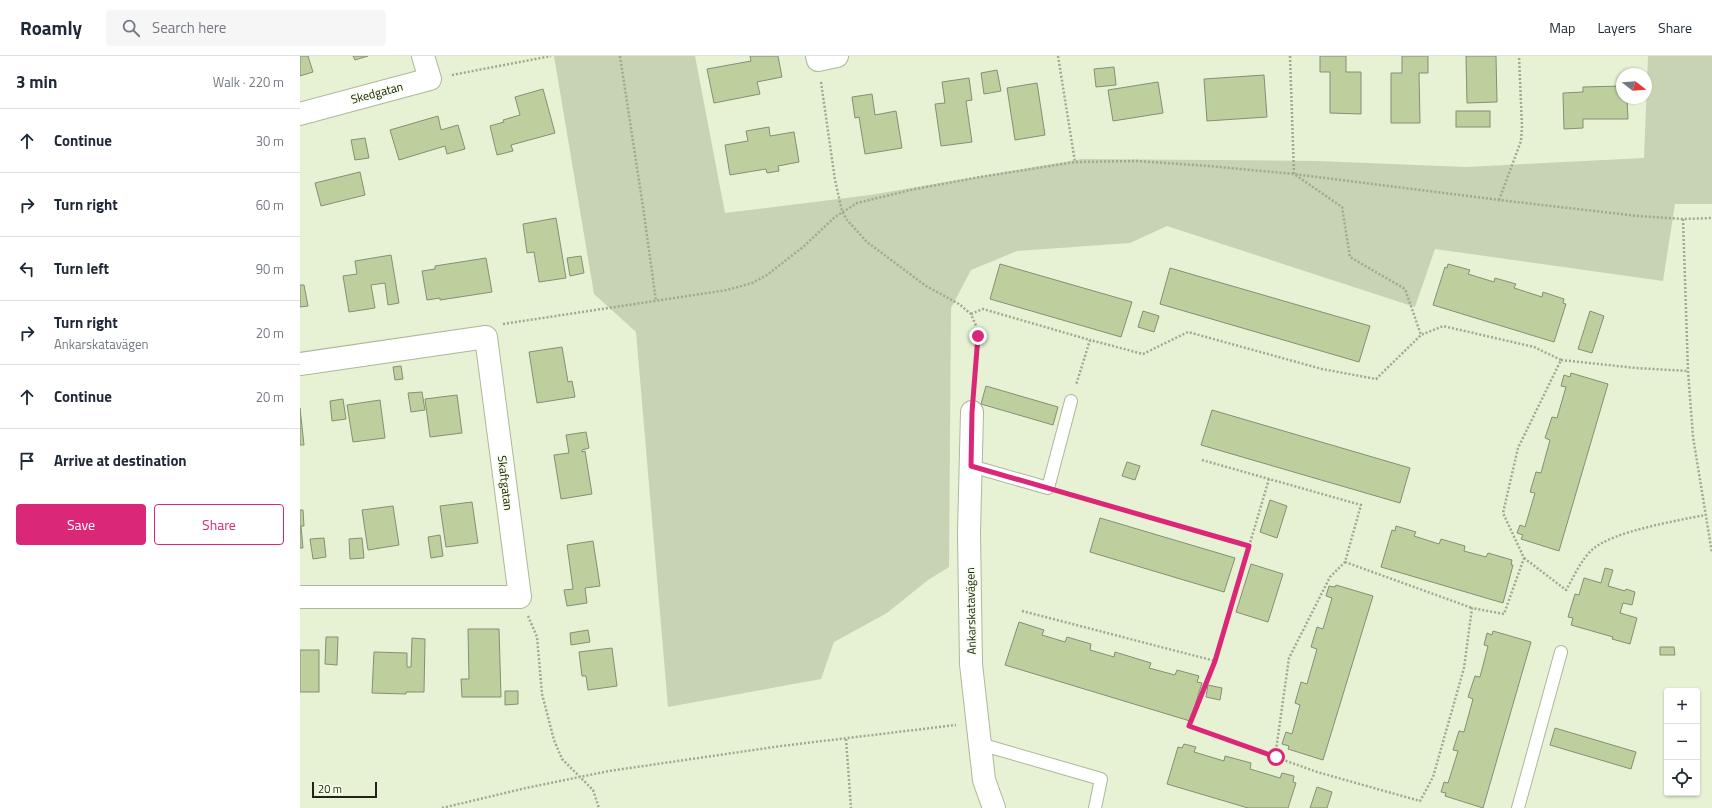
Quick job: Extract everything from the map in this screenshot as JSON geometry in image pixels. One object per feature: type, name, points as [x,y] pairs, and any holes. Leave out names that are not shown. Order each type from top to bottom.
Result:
[{"type":"street","points":[[423,56],[430,79]]},
{"type":"street","name":"Skedgatan","points":[[300,114],[430,79]]},
{"type":"street","points":[[300,364],[486,337]]},
{"type":"street","name":"Skaftgatan","points":[[486,337],[520,597]]},
{"type":"street","name":"Ankarskatavägen","points":[[972,412],[969,533],[971,664],[984,780],[994,808]]},
{"type":"street","points":[[300,597],[520,597]]},
{"type":"lane","points":[[971,466],[1048,488],[1072,401]]},
{"type":"lane","points":[[1518,808],[1561,652]]},
{"type":"lane","points":[[980,744],[1101,779],[1096,808]]},
{"type":"path","points":[[430,79],[552,56]]},
{"type":"path","points":[[620,56],[656,301]]},
{"type":"path","points":[[1058,56],[1075,162]]},
{"type":"path","points":[[1290,56],[1294,174]]},
{"type":"path","points":[[1499,200],[1521,141],[1522,127],[1519,56]]},
{"type":"path","points":[[824,57],[835,180],[842,211],[855,231],[867,242],[926,286],[959,304],[971,314],[977,328],[978,336],[972,412]]},
{"type":"path","points":[[486,337],[501,324],[727,290],[752,283],[778,267],[842,211],[857,203],[980,176],[1075,162],[1145,162],[1208,166],[1294,174],[1638,216],[1683,219],[1712,218]]},
{"type":"path","points":[[1294,174],[1342,207],[1350,257],[1404,289],[1421,335]]},
{"type":"path","points":[[1683,219],[1688,370],[1694,437],[1712,553]]},
{"type":"path","points":[[971,314],[983,309],[1143,354],[1188,332],[1322,369],[1376,379],[1421,335],[1443,326],[1534,347],[1561,360],[1636,368],[1688,370]]},
{"type":"path","points":[[1072,401],[1090,340]]},
{"type":"path","points":[[1561,360],[1518,448],[1503,513],[1524,558],[1566,590],[1587,555],[1600,544],[1611,538],[1705,515]]},
{"type":"path","points":[[1202,460],[1361,505],[1345,562],[1330,577],[1289,658],[1276,757]]},
{"type":"path","points":[[1269,479],[1215,661],[1189,726],[1317,772],[1420,801],[1433,778],[1464,668],[1472,608]]},
{"type":"path","points":[[1048,488],[1249,546]]},
{"type":"path","points":[[1345,562],[1472,608],[1504,614],[1524,558]]},
{"type":"path","points":[[520,597],[537,637],[542,694],[554,740],[562,759],[593,790],[599,808]]},
{"type":"path","points":[[1022,611],[1215,661]]},
{"type":"path","points":[[442,808],[580,776],[749,751],[978,722]]},
{"type":"path","points":[[846,738],[851,808]]},
{"type":"green space","points":[[554,56],[695,56],[725,213],[870,195],[1082,159],[1318,161],[1466,167],[1644,158],[1646,104],[1652,104],[1652,68],[1648,68],[1648,56],[1712,56],[1712,204],[1675,204],[1663,281],[1435,249],[1415,307],[1167,226],[1130,243],[1017,251],[971,270],[951,308],[949,567],[928,580],[887,613],[834,642],[821,679],[668,707],[636,332],[594,294]]},
{"type":"building","points":[[300,56],[308,56],[313,72],[300,76]]},
{"type":"building","points":[[353,56],[368,56],[355,60]]},
{"type":"building","points":[[750,56],[778,56],[782,77],[757,82],[760,94],[714,103],[707,69],[751,61]]},
{"type":"building","points":[[1320,56],[1346,56],[1346,72],[1361,72],[1361,114],[1330,113],[1330,72],[1320,72]]},
{"type":"building","points":[[1402,56],[1428,56],[1428,73],[1419,73],[1420,123],[1391,123],[1391,73],[1402,73]]},
{"type":"building","points":[[1466,56],[1496,56],[1497,102],[1467,103]]},
{"type":"building","points":[[1114,67],[1116,85],[1096,87],[1094,69]]},
{"type":"building","points":[[997,70],[1001,91],[984,94],[981,73]]},
{"type":"building","points":[[1264,75],[1267,117],[1207,121],[1204,79]]},
{"type":"building","points":[[969,78],[972,100],[966,101],[972,142],[941,146],[935,104],[945,103],[942,82]]},
{"type":"building","points":[[1158,82],[1163,113],[1113,121],[1108,90]]},
{"type":"building","points":[[1037,83],[1045,135],[1015,140],[1007,88]]},
{"type":"building","points":[[1616,86],[1616,104],[1627,104],[1628,119],[1583,119],[1583,128],[1564,129],[1563,93],[1583,92],[1583,87]]},
{"type":"building","points":[[543,89],[555,133],[511,145],[513,151],[497,155],[490,126],[520,115],[515,97]]},
{"type":"building","points":[[872,94],[875,115],[896,111],[902,148],[865,154],[859,117],[855,118],[852,97]]},
{"type":"building","points":[[1456,111],[1490,111],[1490,127],[1456,127]]},
{"type":"building","points":[[438,116],[441,130],[458,125],[465,149],[447,154],[445,146],[399,160],[390,130]]},
{"type":"building","points":[[769,127],[770,136],[794,132],[799,162],[778,166],[779,171],[767,173],[766,169],[730,175],[725,145],[748,141],[746,131]]},
{"type":"building","points":[[365,138],[369,158],[355,160],[351,140]]},
{"type":"building","points":[[360,172],[365,195],[321,206],[315,183]]},
{"type":"building","points":[[556,218],[566,278],[539,282],[534,252],[527,253],[523,224]]},
{"type":"building","points":[[391,255],[399,303],[388,305],[385,283],[371,285],[375,308],[349,312],[343,276],[357,274],[355,261]]},
{"type":"building","points":[[581,256],[584,273],[570,276],[567,258]]},
{"type":"building","points":[[486,258],[492,292],[440,300],[440,298],[427,300],[422,271],[435,269],[435,266]]},
{"type":"building","points":[[1000,264],[1132,302],[1121,337],[990,299]]},
{"type":"building","points":[[1448,264],[1470,270],[1468,274],[1494,282],[1495,278],[1516,284],[1514,288],[1542,297],[1543,292],[1564,299],[1563,303],[1566,304],[1554,342],[1433,305],[1445,267],[1447,268]]},
{"type":"building","points":[[1170,268],[1370,326],[1359,362],[1160,304]]},
{"type":"building","points":[[300,285],[304,285],[308,306],[300,307]]},
{"type":"building","points":[[1143,311],[1159,316],[1154,332],[1138,327]]},
{"type":"building","points":[[1590,311],[1604,316],[1592,353],[1578,349]]},
{"type":"building","points":[[562,347],[568,382],[572,381],[575,397],[537,403],[529,352]]},
{"type":"building","points":[[401,366],[403,379],[395,380],[393,367]]},
{"type":"building","points":[[1571,373],[1608,384],[1559,551],[1521,539],[1523,535],[1517,533],[1520,525],[1525,527],[1535,493],[1530,492],[1536,472],[1541,473],[1550,440],[1545,438],[1552,417],[1557,418],[1566,387],[1561,386],[1564,375],[1570,377]]},
{"type":"building","points":[[986,386],[1058,407],[1053,425],[981,404]]},
{"type":"building","points":[[422,392],[425,410],[411,412],[408,393]]},
{"type":"building","points":[[457,395],[462,433],[430,437],[425,399]]},
{"type":"building","points":[[343,399],[346,419],[332,421],[330,401]]},
{"type":"building","points":[[380,400],[385,438],[353,442],[347,405]]},
{"type":"building","points":[[300,408],[304,445],[300,445]]},
{"type":"building","points":[[1212,410],[1410,468],[1400,503],[1201,445]]},
{"type":"building","points":[[586,432],[589,448],[582,450],[582,452],[585,451],[592,494],[561,499],[554,455],[569,453],[566,435]]},
{"type":"building","points":[[1127,462],[1140,466],[1135,480],[1122,476]]},
{"type":"building","points":[[1270,500],[1287,506],[1277,538],[1260,532]]},
{"type":"building","points":[[472,502],[478,543],[446,547],[440,506]]},
{"type":"building","points":[[393,506],[399,545],[368,550],[362,510]]},
{"type":"building","points":[[300,510],[303,510],[304,526],[301,526],[303,548],[300,548]]},
{"type":"building","points":[[1100,518],[1235,558],[1224,592],[1090,552]]},
{"type":"building","points":[[1396,526],[1416,532],[1414,536],[1439,544],[1441,539],[1465,546],[1464,551],[1486,557],[1488,553],[1512,560],[1511,565],[1513,565],[1503,603],[1381,567],[1392,530],[1395,531]]},
{"type":"building","points":[[440,535],[443,556],[431,558],[428,537]]},
{"type":"building","points":[[324,538],[326,557],[313,559],[310,539]]},
{"type":"building","points":[[362,538],[364,558],[350,559],[349,539]]},
{"type":"building","points":[[593,541],[600,586],[585,588],[587,603],[567,606],[564,590],[573,589],[567,545]]},
{"type":"building","points":[[1251,564],[1283,574],[1268,622],[1236,612]]},
{"type":"building","points":[[1605,568],[1613,570],[1608,586],[1635,592],[1632,605],[1623,603],[1620,613],[1637,618],[1630,644],[1612,639],[1613,637],[1571,625],[1573,618],[1568,617],[1575,594],[1579,595],[1584,578],[1601,583]]},
{"type":"building","points":[[1336,585],[1373,596],[1323,760],[1288,749],[1289,746],[1282,744],[1286,732],[1292,734],[1300,705],[1295,703],[1301,682],[1307,684],[1317,649],[1311,647],[1317,627],[1323,629],[1332,598],[1326,596],[1329,586],[1335,587]]},
{"type":"building","points":[[1019,622],[1044,630],[1042,635],[1065,642],[1067,637],[1091,644],[1090,650],[1114,657],[1115,652],[1151,663],[1149,668],[1175,675],[1177,670],[1199,676],[1197,682],[1202,683],[1190,721],[1005,665]]},
{"type":"building","points":[[468,629],[499,629],[501,697],[462,697],[461,679],[469,679]]},
{"type":"building","points":[[588,630],[590,642],[571,645],[570,633]]},
{"type":"building","points":[[1493,631],[1531,642],[1483,808],[1445,796],[1446,793],[1441,792],[1444,782],[1448,783],[1458,751],[1453,750],[1459,731],[1464,732],[1473,699],[1468,697],[1475,676],[1480,677],[1488,646],[1484,645],[1487,633],[1492,635]]},
{"type":"building","points":[[326,637],[338,637],[337,665],[325,664]]},
{"type":"building","points":[[412,638],[425,639],[424,692],[406,692],[406,694],[372,693],[374,652],[407,653],[407,667],[411,667]]},
{"type":"building","points":[[1660,647],[1674,647],[1675,655],[1660,655]]},
{"type":"building","points":[[612,648],[617,686],[588,690],[586,676],[582,676],[579,652]]},
{"type":"building","points":[[300,650],[319,650],[319,692],[300,692]]},
{"type":"building","points":[[1208,685],[1222,688],[1220,700],[1206,697]]},
{"type":"building","points":[[505,691],[518,691],[518,704],[505,705]]},
{"type":"building","points":[[1555,728],[1636,752],[1631,769],[1550,745]]},
{"type":"building","points":[[1184,744],[1196,747],[1194,752],[1224,761],[1225,756],[1251,763],[1250,769],[1280,778],[1282,773],[1294,776],[1293,782],[1296,783],[1288,808],[1248,808],[1167,784],[1178,747],[1182,748]]},
{"type":"building","points":[[1317,787],[1332,792],[1327,808],[1310,808]]},
{"type":"route","points":[[978,336],[972,412],[971,466],[1249,546],[1215,661],[1189,726],[1276,757]]}]
